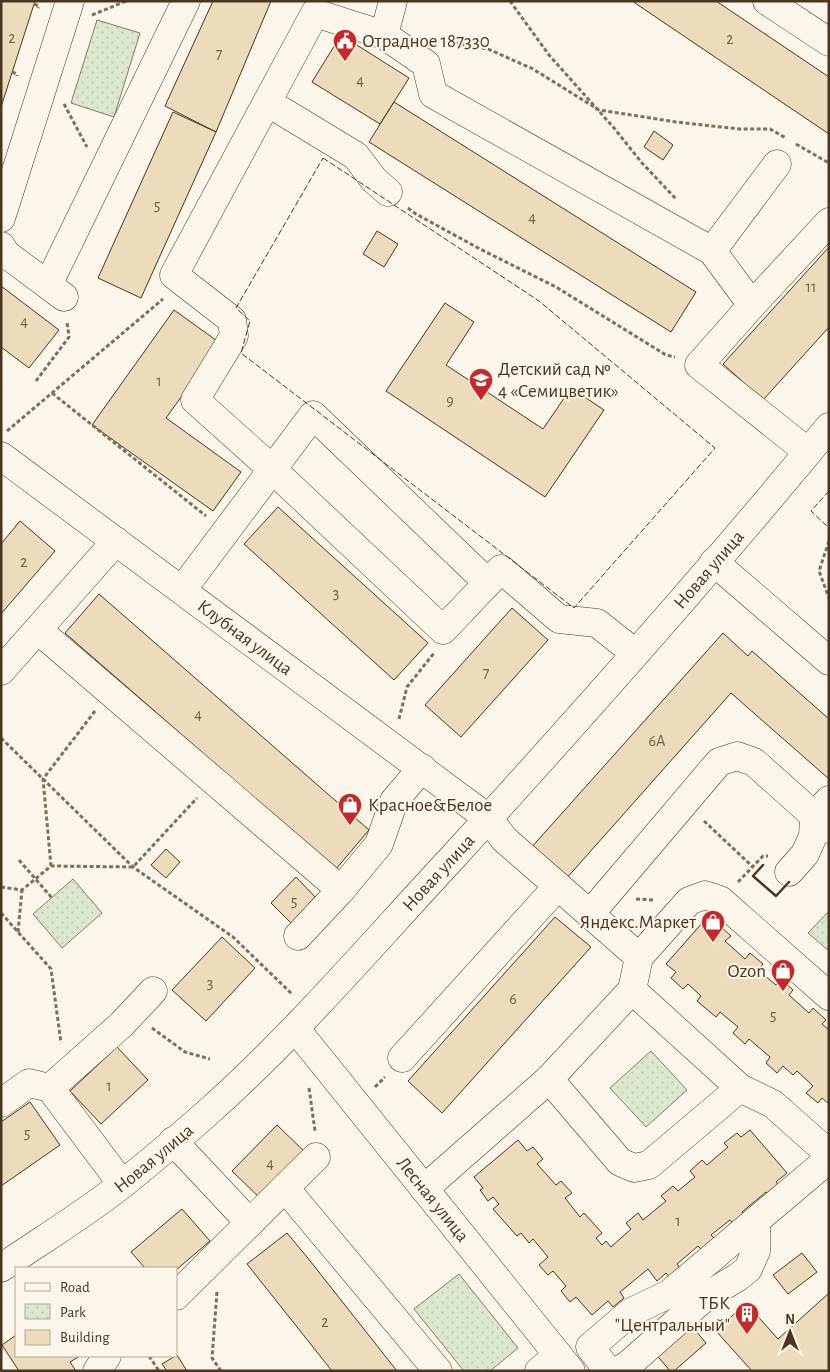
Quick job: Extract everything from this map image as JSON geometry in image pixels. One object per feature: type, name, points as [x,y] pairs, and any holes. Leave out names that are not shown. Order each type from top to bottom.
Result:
[{"type":"street","points":[[1,218],[70,1]]},
{"type":"street","points":[[1,246],[6,254],[59,300],[102,175],[186,1]]},
{"type":"street","points":[[393,1],[393,42]]},
{"type":"street","points":[[767,1],[829,42]]},
{"type":"street","points":[[636,653],[597,624],[559,619],[501,568],[443,630],[272,470],[194,400],[234,336],[232,320],[174,275],[315,13],[393,42],[426,64],[433,94],[703,245],[752,305]]},
{"type":"street","points":[[267,102],[356,156],[374,180],[388,192]]},
{"type":"street","points":[[703,245],[777,164]]},
{"type":"street","points":[[808,452],[699,365],[829,222]]},
{"type":"street","points":[[182,590],[313,415],[488,583]]},
{"type":"street","name":"Новая улица","points":[[1,1268],[122,1184],[207,1113],[303,1020],[489,819],[636,653],[829,427]]},
{"type":"street","name":"Клубная улица","points":[[1,456],[489,819],[504,839],[558,886],[596,906],[639,957]]},
{"type":"street","points":[[1,671],[116,541]]},
{"type":"street","points":[[714,562],[829,661]]},
{"type":"street","points":[[38,630],[341,890]]},
{"type":"street","points":[[596,906],[718,762],[737,756],[754,762],[824,815],[805,854],[789,872]]},
{"type":"street","points":[[298,936],[341,890],[379,844],[394,801],[422,768]]},
{"type":"street","points":[[402,1058],[558,886]]},
{"type":"street","points":[[424,1188],[549,1079],[632,990],[639,957],[689,901],[705,896],[720,900],[829,996]]},
{"type":"street","points":[[632,990],[740,1088],[773,1104],[829,1154]]},
{"type":"street","points":[[1,1102],[29,1083],[58,1081],[132,1013],[153,991]]},
{"type":"street","name":"Лесная улица","points":[[303,1020],[358,1105],[424,1188],[556,1365]]},
{"type":"street","points":[[549,1079],[620,1162],[634,1168],[649,1165],[740,1088]]},
{"type":"street","points":[[58,1081],[122,1184]]},
{"type":"street","points":[[173,1142],[250,1223]]},
{"type":"street","points":[[178,1294],[316,1157]]},
{"type":"street","points":[[608,1371],[590,1348],[631,1312],[669,1294],[829,1159]]},
{"type":"street","points":[[285,1188],[438,1371]]},
{"type":"street","points":[[618,1371],[629,1364],[705,1297],[748,1269],[756,1251],[756,1221]]},
{"type":"street","points":[[97,1371],[106,1357]]},
{"type":"path","points":[[510,1],[550,55],[599,110],[642,163],[677,200],[703,245]]},
{"type":"path","points":[[34,4],[39,6],[37,13]]},
{"type":"path","points":[[393,42],[454,43],[488,49],[533,70],[599,110],[676,122],[739,129],[770,129],[787,139]]},
{"type":"path","points":[[12,72],[17,74],[15,81]]},
{"type":"path","points":[[47,73],[102,175]]},
{"type":"path","points":[[795,144],[829,163]]},
{"type":"path","points":[[388,192],[416,214],[556,287],[666,355],[699,365]]},
{"type":"path","points":[[1,436],[183,282]]},
{"type":"path","points":[[36,381],[69,337],[59,300]]},
{"type":"path","points":[[52,393],[226,532]]},
{"type":"path","points":[[829,541],[819,571],[829,598]]},
{"type":"path","points":[[398,751],[399,713],[407,687],[440,646],[443,630]]},
{"type":"path","points":[[51,866],[43,780],[110,692]]},
{"type":"path","points":[[1,738],[133,867],[233,937],[303,1020]]},
{"type":"path","points":[[18,932],[22,890],[51,866],[133,867],[213,780]]},
{"type":"path","points":[[684,803],[753,867]]},
{"type":"path","points":[[720,900],[763,856],[772,856],[789,872]]},
{"type":"path","points":[[20,860],[52,898]]},
{"type":"path","points":[[1,887],[22,890]]},
{"type":"path","points":[[596,906],[689,901]]},
{"type":"path","points":[[1,913],[51,968],[58,1081]]},
{"type":"path","points":[[132,1013],[185,1052],[210,1059]]},
{"type":"path","points":[[358,1105],[402,1058]]},
{"type":"path","points":[[217,1291],[212,1358],[221,1371]]},
{"type":"path","points":[[150,1357],[158,1371]]},
{"type":"green space","points":[[97,20],[140,33],[114,117],[71,103]]},
{"type":"green space","points":[[73,879],[102,913],[62,948],[33,914]]},
{"type":"green space","points":[[829,911],[829,951],[808,933]]},
{"type":"green space","points":[[651,1051],[687,1090],[646,1127],[610,1088]]},
{"type":"green space","points":[[459,1274],[518,1348],[490,1371],[464,1371],[414,1309]]},
{"type":"building","points":[[1,1],[35,1],[1,107]]},
{"type":"building","points":[[213,1],[271,1],[216,132],[165,106]]},
{"type":"building","points":[[632,1],[716,1],[829,77],[829,134]]},
{"type":"building","points":[[341,35],[409,78],[380,124],[312,82]]},
{"type":"building","points":[[394,102],[696,292],[671,332],[369,142]]},
{"type":"building","points":[[173,112],[216,132],[141,298],[98,278]]},
{"type":"building","points":[[654,131],[673,145],[663,160],[644,147]]},
{"type":"building","points":[[377,231],[398,244],[384,267],[363,254]]},
{"type":"building","points":[[829,247],[829,327],[763,400],[723,364]]},
{"type":"building","points":[[1,286],[59,330],[29,368],[1,347]]},
{"type":"building","points":[[445,303],[474,322],[446,365],[543,429],[571,388],[604,410],[545,497],[386,391]]},
{"type":"building","points":[[174,310],[220,343],[166,418],[241,472],[213,511],[92,425]]},
{"type":"building","points":[[278,507],[428,643],[394,680],[244,544]]},
{"type":"building","points":[[20,521],[55,551],[1,614],[1,544]]},
{"type":"building","points":[[99,594],[369,830],[336,869],[65,633]]},
{"type":"building","points":[[512,608],[548,640],[461,737],[425,705]]},
{"type":"building","points":[[723,633],[748,656],[752,651],[829,719],[829,779],[731,693],[565,880],[530,849]]},
{"type":"building","points":[[166,849],[180,862],[166,878],[151,865]]},
{"type":"building","points":[[296,877],[318,900],[293,925],[271,903]]},
{"type":"building","points":[[555,917],[591,947],[442,1113],[408,1081]]},
{"type":"building","points":[[703,922],[713,931],[719,925],[731,936],[725,941],[745,959],[750,953],[763,964],[758,970],[776,985],[781,979],[793,990],[789,995],[809,1013],[813,1008],[826,1020],[822,1024],[829,1030],[829,1104],[822,1098],[818,1103],[806,1093],[813,1086],[797,1071],[793,1075],[783,1066],[777,1073],[766,1063],[770,1057],[749,1039],[745,1044],[733,1033],[738,1027],[720,1012],[716,1017],[697,1001],[701,996],[688,984],[683,989],[671,978],[676,972],[666,964]]},
{"type":"building","points":[[222,937],[255,968],[206,1021],[172,990]]},
{"type":"building","points":[[117,1047],[148,1080],[101,1124],[70,1091]]},
{"type":"building","points":[[30,1102],[60,1145],[1,1186],[1,1122]]},
{"type":"building","points":[[277,1125],[308,1155],[263,1201],[232,1171]]},
{"type":"building","points":[[750,1130],[787,1173],[776,1182],[780,1187],[769,1196],[766,1192],[742,1212],[745,1216],[734,1225],[730,1220],[711,1235],[716,1240],[703,1251],[698,1246],[677,1264],[681,1269],[670,1278],[666,1273],[657,1281],[648,1269],[620,1292],[624,1298],[613,1307],[608,1301],[592,1315],[576,1297],[570,1302],[561,1291],[566,1286],[553,1271],[548,1275],[539,1265],[548,1257],[533,1239],[529,1243],[521,1233],[517,1236],[493,1209],[499,1204],[493,1197],[488,1201],[480,1190],[483,1188],[474,1177],[518,1140],[527,1151],[533,1147],[543,1159],[537,1164],[556,1185],[561,1181],[572,1193],[565,1198],[580,1217],[584,1213],[602,1233],[596,1238],[602,1245],[606,1241],[611,1247],[631,1229],[626,1223],[638,1213],[643,1220],[666,1201],[661,1196],[673,1186],[678,1191],[695,1177],[690,1171],[702,1160],[707,1165],[728,1147],[724,1143],[737,1133],[741,1137]]},
{"type":"building","points":[[182,1209],[210,1241],[178,1268],[144,1267],[131,1252]]},
{"type":"building","points":[[287,1233],[397,1371],[332,1371],[247,1264]]},
{"type":"building","points":[[802,1253],[817,1272],[788,1294],[773,1275]]},
{"type":"building","name":"ТБК \"Центральный\"","points":[[829,1293],[829,1371],[752,1371],[716,1331],[746,1303],[778,1339]]},
{"type":"building","points":[[689,1323],[706,1343],[674,1371],[670,1371],[654,1352]]},
{"type":"building","points":[[15,1336],[15,1357],[78,1357],[70,1362],[76,1371],[19,1371],[2,1345]]},
{"type":"building","points":[[178,1357],[187,1371],[167,1371],[162,1364]]},
{"type":"fence","points":[[323,158],[539,301],[715,448],[574,608],[241,353],[250,321],[236,308],[323,158]]},
{"type":"fence","points":[[829,491],[811,511],[829,528]]},
{"type":"wall","points":[[763,865],[753,876],[776,896],[789,882]]},
{"type":"place","name":"Отрадное 187330","points":[[345,62]]},
{"type":"place","name":"Детский сад № 4 «Семицветик»","points":[[481,401]]},
{"type":"place","name":"Красное&Белое","points":[[350,826]]},
{"type":"place","name":"Яндекс.Маркет","points":[[713,943]]},
{"type":"place","name":"Ozon","points":[[783,992]]},
{"type":"place","name":"ТБК \"Центральный\"","points":[[747,1335]]}]
